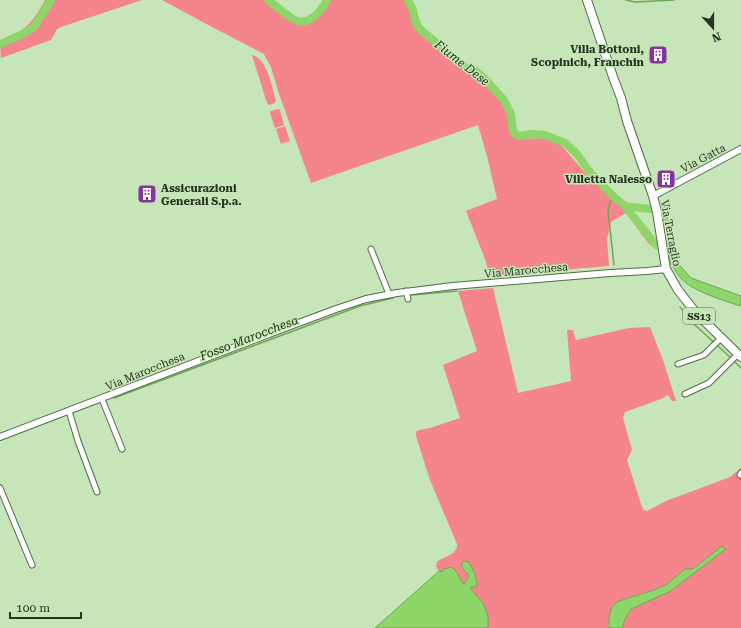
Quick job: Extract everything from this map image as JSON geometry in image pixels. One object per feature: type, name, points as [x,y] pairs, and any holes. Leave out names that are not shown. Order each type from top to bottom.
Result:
[{"type":"main road","name":"Via Terraglio","points":[[587,0],[653,196],[666,269],[673,283],[684,299],[717,342],[736,358]]},
{"type":"street","name":"Via Gatta","points":[[653,196],[741,149]]},
{"type":"street","points":[[371,248],[389,294]]},
{"type":"street","name":"Via Marocchesa","points":[[0,437],[359,301],[406,291],[453,286],[647,272],[666,269]]},
{"type":"street","points":[[406,291],[408,299]]},
{"type":"street","points":[[678,364],[704,355],[717,342]]},
{"type":"street","points":[[685,394],[709,383],[736,358]]},
{"type":"street","points":[[102,398],[122,449]]},
{"type":"street","points":[[69,411],[78,441],[97,492]]},
{"type":"street","points":[[0,488],[32,565]]},
{"type":"shaded area","points":[[45,0],[142,0],[61,27],[57,29],[51,40],[1,58],[0,41],[9,38],[22,30],[32,20]]},
{"type":"shaded area","points":[[162,0],[272,0],[295,17],[301,19],[313,14],[323,0],[411,0],[421,24],[431,36],[460,61],[472,69],[500,100],[507,110],[512,135],[518,139],[543,138],[553,140],[560,144],[587,175],[625,209],[644,232],[653,246],[649,244],[626,213],[611,222],[607,239],[609,266],[490,276],[466,211],[497,199],[478,125],[311,183],[278,91],[271,67],[264,54]]},
{"type":"shaded area","points":[[252,55],[262,61],[265,67],[271,81],[276,100],[275,103],[269,105],[267,103]]},
{"type":"shaded area","points":[[278,109],[280,110],[284,125],[275,128],[270,113],[271,111]]},
{"type":"shaded area","points":[[285,126],[290,141],[281,144],[276,129]]},
{"type":"shaded area","points":[[667,249],[691,278],[741,296],[741,306],[705,293],[686,283],[674,268],[669,258]]},
{"type":"shaded area","points":[[493,288],[518,393],[571,381],[567,330],[573,330],[576,340],[629,328],[650,327],[663,360],[676,401],[672,401],[668,395],[625,412],[623,418],[632,450],[627,460],[642,507],[647,511],[666,501],[730,477],[741,468],[741,628],[622,628],[631,609],[669,592],[722,546],[693,569],[685,569],[666,585],[619,601],[608,625],[609,628],[488,628],[488,616],[483,603],[470,588],[474,587],[477,582],[469,562],[468,578],[464,584],[438,570],[436,566],[437,562],[453,553],[457,548],[457,544],[430,480],[416,432],[460,418],[443,365],[477,351],[458,291]]},
{"type":"shaded area","points":[[722,546],[726,549],[669,592],[631,609],[622,628],[609,628],[609,617],[612,606],[619,601],[666,585],[685,569],[693,569]]},
{"type":"shaded area","points":[[462,562],[469,562],[474,574],[477,586],[470,588],[483,603],[488,616],[488,628],[375,628],[439,571],[442,572],[444,569],[451,567],[456,571],[464,584],[468,578],[468,574],[462,566]]},
{"type":"waterway","name":"Fiume Dese","points":[[0,44],[23,34],[34,27],[51,0]]},
{"type":"waterway","name":"Fiume Dese","points":[[268,0],[293,19],[303,22],[317,14],[327,0]]},
{"type":"waterway","name":"Fiume Dese","points":[[408,0],[413,10],[416,24],[423,32],[458,62],[468,69],[476,71],[504,100],[511,114],[515,134],[519,136],[532,134],[545,135],[565,143],[577,154],[589,171],[614,197],[625,206],[656,245]]},
{"type":"waterway","points":[[626,0],[635,2],[674,0]]},
{"type":"waterway","points":[[614,197],[610,202],[608,211],[614,265]]},
{"type":"waterway","name":"Fiume Dese","points":[[625,206],[649,209],[661,208],[663,211],[671,261]]},
{"type":"waterway","name":"Fosso Marocchesa","points":[[411,295],[457,291]]},
{"type":"waterway","name":"Fosso Marocchesa","points":[[114,398],[360,306],[393,298]]},
{"type":"waterway","points":[[680,307],[695,325],[731,358]]},
{"type":"waterway","points":[[734,361],[741,368]]},
{"type":"place","name":"Villa Bottoni, Scopinich, Franchin","points":[[658,55]]},
{"type":"place","name":"Villetta Nalesso","points":[[666,179]]},
{"type":"place","name":"Assicurazioni Generali S.p.a.","points":[[147,194]]}]
